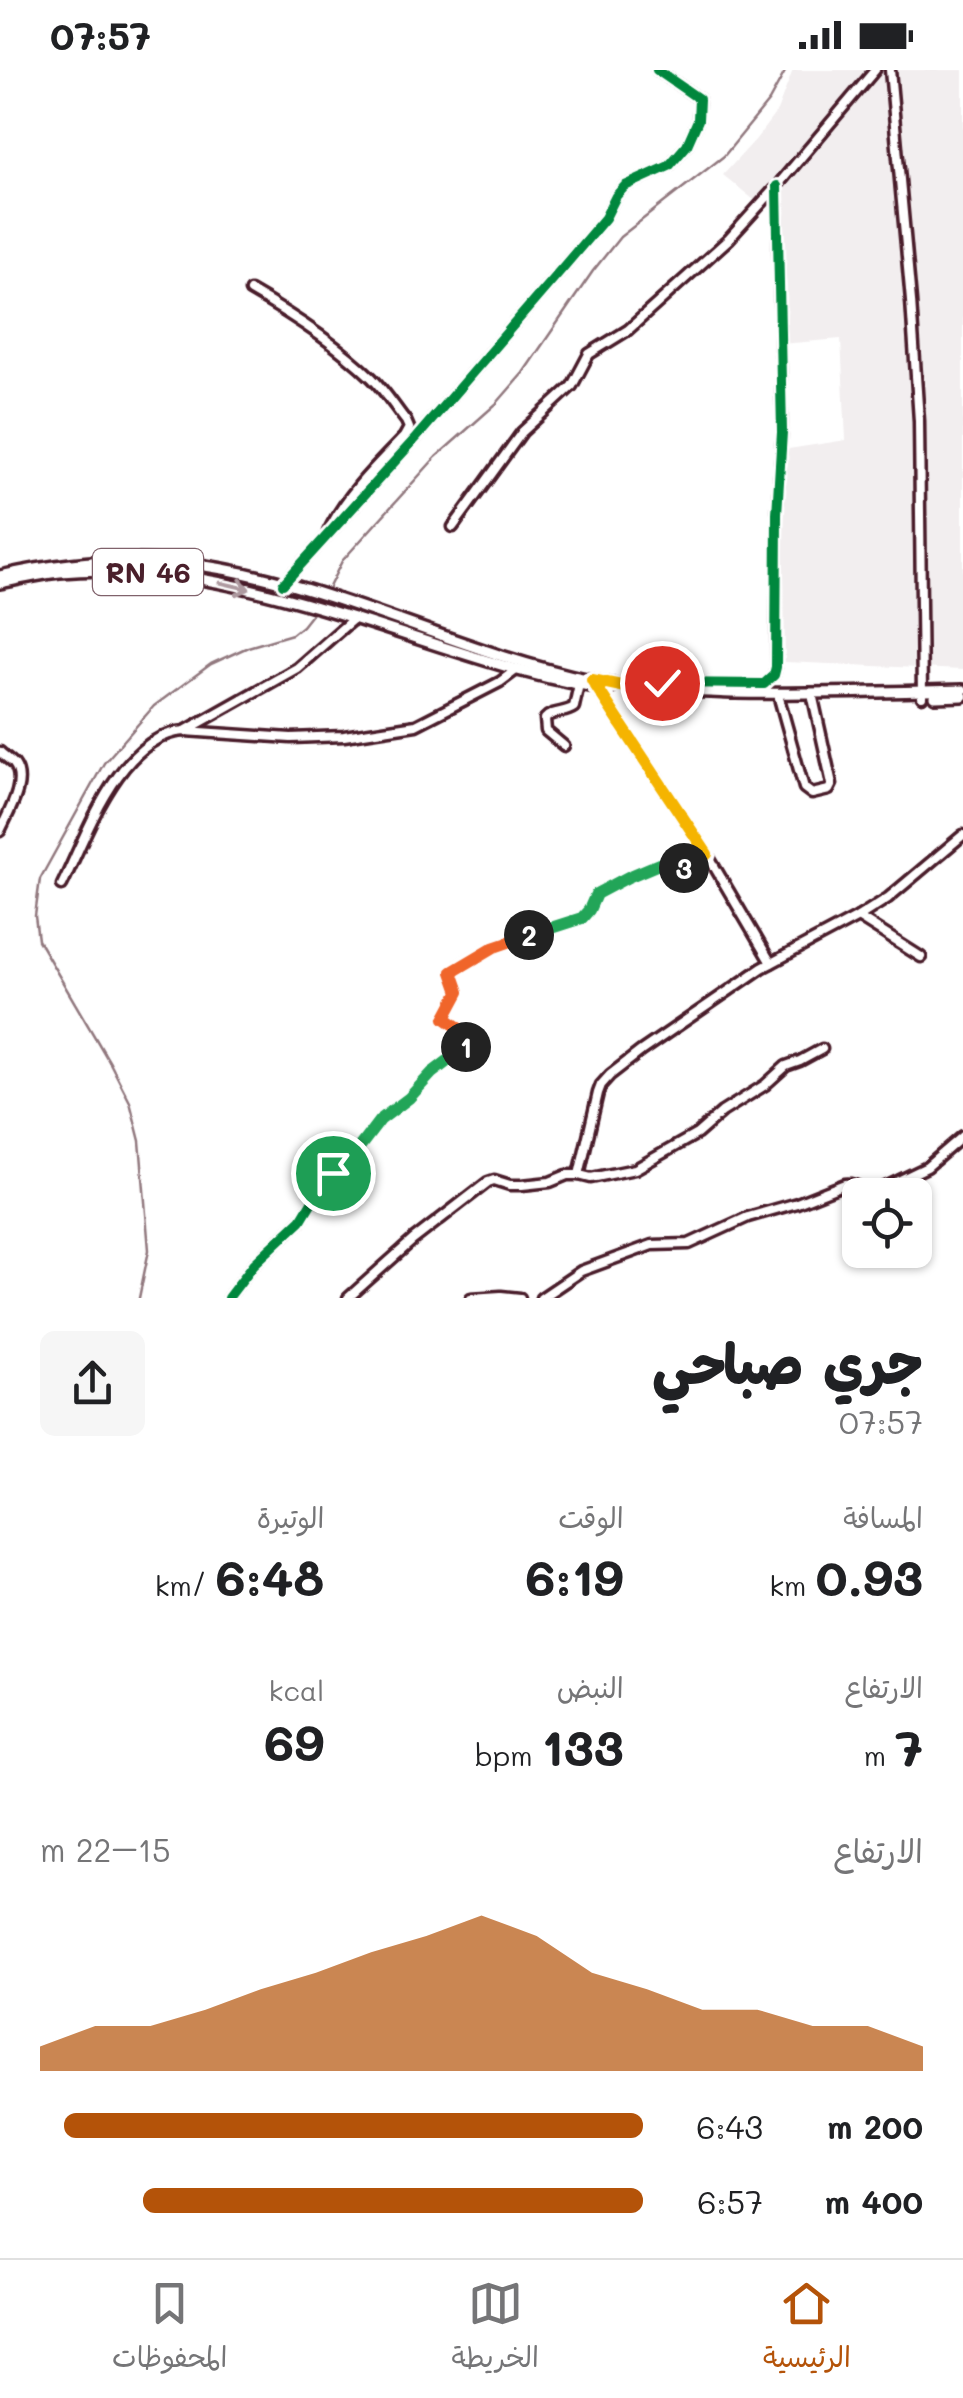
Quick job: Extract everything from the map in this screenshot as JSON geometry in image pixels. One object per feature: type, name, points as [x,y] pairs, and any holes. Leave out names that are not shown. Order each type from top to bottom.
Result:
[{"type":"main road","name":"RN 46","points":[[0,580],[54,566],[131,560],[179,562],[288,586],[530,666],[644,694],[813,698],[963,693]]},
{"type":"main road","name":"RN 46","points":[[0,580],[58,572],[128,570],[211,580],[295,600],[516,670],[579,684],[774,694],[922,694]]},
{"type":"street","points":[[288,586],[605,218],[616,196],[626,186],[669,166],[687,146],[698,120],[699,100],[657,70]]},
{"type":"street","points":[[452,527],[522,432],[572,386],[589,354],[628,330],[729,240],[875,70]]},
{"type":"street","points":[[890,70],[919,421],[922,694]]},
{"type":"street","points":[[631,688],[662,683],[764,684],[774,675],[782,432],[777,186]]},
{"type":"street","points":[[250,291],[287,312],[350,359],[374,380],[409,428],[354,490],[323,541]]},
{"type":"street","points":[[185,731],[298,668],[354,618]]},
{"type":"street","points":[[62,885],[106,792],[144,747],[168,732],[291,738],[397,728],[425,722],[516,670]]},
{"type":"street","points":[[564,746],[548,733],[544,722],[550,714],[574,707],[579,684]]},
{"type":"street","points":[[594,684],[707,854],[771,963]]},
{"type":"street","points":[[779,698],[804,788],[812,794],[829,790],[832,784],[813,698]]},
{"type":"street","points":[[0,752],[15,765],[18,776],[15,798],[0,830]]},
{"type":"street","points":[[579,1175],[601,1084],[641,1051],[771,963],[888,898],[963,835]]},
{"type":"street","points":[[228,1298],[254,1264],[301,1220],[322,1185],[380,1120],[473,1040],[445,1018],[459,992],[452,975],[456,967],[494,947],[582,918],[596,894],[628,877],[666,861],[677,871],[707,854]]},
{"type":"street","points":[[858,917],[921,957]]},
{"type":"street","points":[[348,1298],[413,1240],[490,1180],[522,1186],[579,1175],[598,1178],[635,1169],[697,1134],[786,1066],[822,1049]]},
{"type":"street","points":[[541,1298],[581,1271],[647,1246],[689,1244],[748,1217],[845,1184],[875,1192],[927,1167],[963,1136]]},
{"type":"street","points":[[471,1298],[520,1298]]},
{"type":"shaded area","points":[[793,70],[963,70],[963,670],[785,662],[782,450],[846,440],[841,339],[781,344],[781,203],[753,199],[723,175],[777,111]]},
{"type":"waterway","points":[[326,593],[342,561],[436,457],[497,403],[523,373],[620,237],[724,156],[769,101],[786,70]]},
{"type":"waterway","points":[[139,1298],[149,1250],[140,1141],[130,1102],[38,940],[35,916],[40,879],[104,763],[154,706],[211,664],[248,647],[292,634],[313,612]]},
{"type":"cycle path","points":[[283,584],[565,265],[605,218],[625,186],[669,166],[687,145],[698,120],[699,99],[657,70]]},
{"type":"cycle path","points":[[631,687],[662,683],[764,684],[774,675],[782,432],[777,186]]},
{"type":"cycle path","points":[[228,1298],[254,1264],[301,1220],[322,1185],[380,1120],[473,1040],[445,1018],[459,992],[452,975],[460,966],[511,940],[582,917],[598,892],[627,877],[666,861],[677,871],[707,854]]},
{"type":"route","points":[[333,1173],[380,1120],[473,1040],[445,1018],[459,992],[452,975],[456,967],[494,947],[582,918],[596,894],[628,877],[666,861],[677,871],[707,854],[592,680],[631,688],[662,683]]}]
